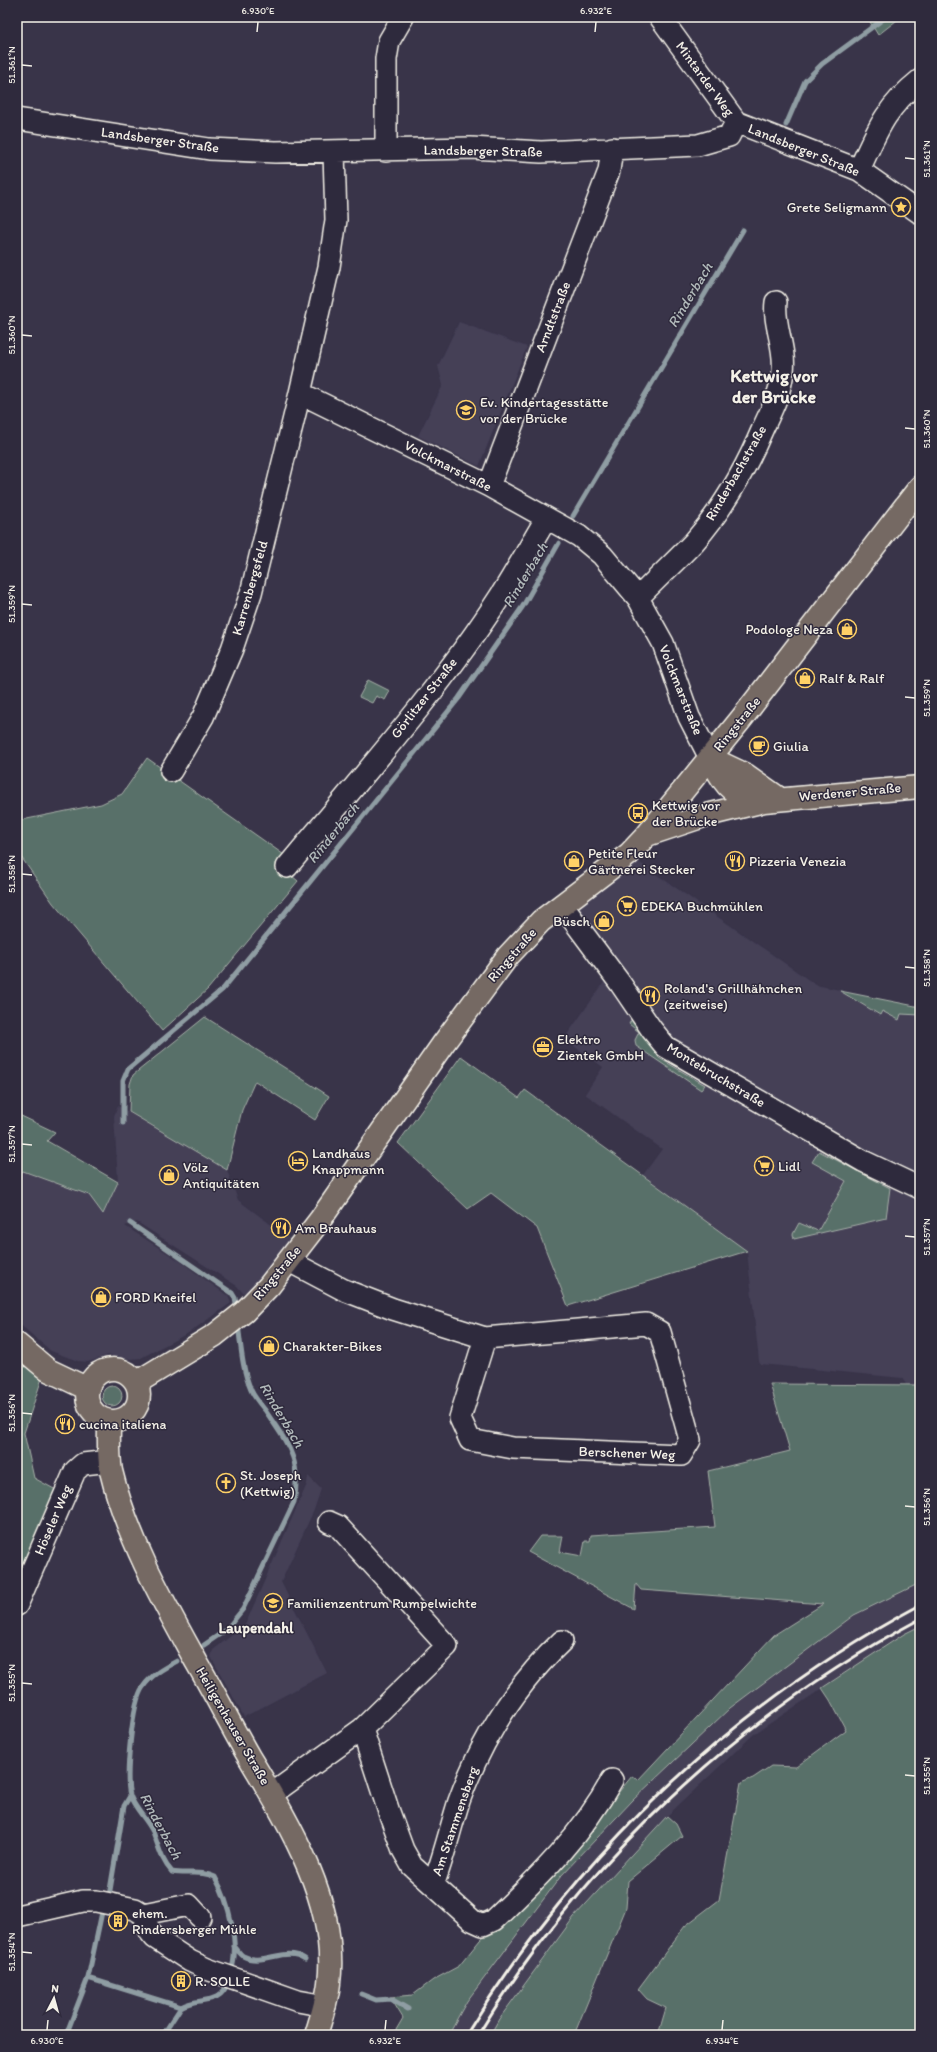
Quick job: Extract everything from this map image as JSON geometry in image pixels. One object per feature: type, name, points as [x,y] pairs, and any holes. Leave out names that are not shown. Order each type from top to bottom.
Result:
[{"type":"main road","name":"Ringstraße","points":[[136,1383],[182,1357],[238,1317],[289,1261],[355,1171],[486,984],[524,937],[562,905],[629,854],[647,835],[710,758],[920,486]]},
{"type":"main road","name":"Werdener Straße","points":[[710,758],[746,775],[772,800]]},
{"type":"main road","name":"Werdener Straße","points":[[647,835],[707,815],[772,800],[920,787]]},
{"type":"main road","points":[[17,1344],[48,1370],[88,1389]]},
{"type":"main road","points":[[109,1370],[125,1372],[136,1383],[139,1400],[135,1410],[121,1420],[109,1421],[103,1419],[94,1412],[88,1401],[88,1389],[94,1378],[103,1371],[109,1370]]},
{"type":"main road","name":"Heiligenhauser Straße","points":[[109,1421],[110,1460],[121,1503],[151,1578],[191,1652],[272,1794],[309,1867],[324,1913],[329,1963],[329,1982],[325,2006],[316,2035]]},
{"type":"street","points":[[386,150],[386,59],[389,41],[403,17]]},
{"type":"street","name":"Mintarder Weg","points":[[660,17],[736,122]]},
{"type":"street","points":[[859,170],[887,113],[898,100],[920,80]]},
{"type":"street","name":"Landsberger Straße","points":[[17,119],[209,149],[334,152],[471,148],[541,152],[698,145],[729,136],[736,122],[859,170],[920,213]]},
{"type":"street","name":"Arndtstraße","points":[[489,486],[609,171],[612,148]]},
{"type":"street","points":[[300,393],[329,267],[336,220],[334,152]]},
{"type":"street","name":"Rinderbachstraße","points":[[638,598],[694,541],[719,510],[756,444],[781,385],[784,369],[783,352],[774,315],[776,302]]},
{"type":"street","name":"Volckmarstraße","points":[[300,393],[489,486],[560,526],[602,555],[638,598],[663,644],[691,721],[710,758]]},
{"type":"street","name":"Karrenbergsfeld","points":[[171,771],[203,717],[235,642],[251,593],[300,393]]},
{"type":"street","name":"Görlitzer Straße","points":[[287,867],[403,728],[501,595],[560,526]]},
{"type":"street","name":"Montebruchstraße","points":[[562,905],[627,993],[652,1030],[666,1047],[863,1161],[920,1188]]},
{"type":"street","name":"Berschener Weg","points":[[289,1261],[344,1290],[393,1309],[485,1338],[646,1324],[660,1332],[690,1440],[681,1455],[513,1448],[470,1440],[460,1418],[485,1338]]},
{"type":"street","name":"Höseler Weg","points":[[17,1605],[75,1471],[83,1464],[110,1460]]},
{"type":"street","points":[[272,1794],[362,1729],[447,1646],[338,1526],[329,1522]]},
{"type":"street","name":"Am Stammensberg","points":[[433,1885],[443,1861],[459,1803],[474,1763],[505,1708],[539,1663],[562,1642]]},
{"type":"street","name":"Am Stammensberg","points":[[362,1729],[389,1812],[412,1866],[472,1920],[483,1924],[494,1920],[549,1867],[598,1805],[612,1780]]},
{"type":"street","points":[[17,1916],[83,1901],[127,1907],[143,1914],[154,1910],[189,1905],[200,1917]]},
{"type":"street","points":[[143,1914],[150,1932],[155,1938],[190,1961],[298,2001],[325,2006]]},
{"type":"shaded area","name":"Ev. Kindertagesstätte vor der Brücke","points":[[459,322],[527,347],[479,466],[418,436],[443,385],[438,366]]},
{"type":"shaded area","points":[[630,856],[816,985],[920,1007],[920,1385],[907,1386],[902,1378],[761,1364],[759,1361],[747,1251],[643,1175],[662,1149],[585,1094],[603,1067],[564,1039],[610,974],[568,905]]},
{"type":"shaded area","points":[[118,1106],[227,1170],[238,1200],[297,1244],[265,1284],[243,1293],[237,1286],[137,1222],[125,1226],[181,1262],[228,1296],[231,1303],[190,1332],[141,1358],[131,1359],[109,1355],[88,1362],[78,1361],[51,1351],[17,1322],[17,1177],[23,1171],[89,1195],[103,1213],[118,1182],[114,1116]]},
{"type":"shaded area","name":"Familienzentrum Rumpelwichte","points":[[308,1476],[321,1489],[314,1510],[281,1582],[327,1673],[244,1717],[211,1657],[213,1650],[245,1625],[307,1484]]},
{"type":"shaded area","points":[[920,1583],[920,1626],[904,1634],[754,1734],[667,1816],[574,1917],[499,2019],[490,2035],[448,2035],[467,2001],[561,1876],[633,1800],[730,1708],[854,1615]]},
{"type":"green space","points":[[867,17],[901,17],[878,35]]},
{"type":"green space","points":[[368,680],[390,691],[385,700],[376,696],[372,703],[359,697]]},
{"type":"green space","points":[[147,758],[287,857],[280,866],[298,881],[208,989],[162,1031],[53,903],[17,851],[17,821],[101,804],[122,794]]},
{"type":"green space","points":[[840,991],[920,1007],[920,1015],[901,1014],[899,1020],[882,1011],[880,1015]]},
{"type":"green space","points":[[205,1017],[329,1096],[315,1120],[255,1081],[242,1110],[227,1170],[129,1112],[130,1084],[133,1075]]},
{"type":"green space","points":[[633,1017],[659,1058],[705,1085],[701,1090],[636,1046],[635,1040],[639,1032],[629,1024]]},
{"type":"green space","points":[[461,1056],[519,1098],[525,1090],[747,1251],[568,1306],[537,1228],[491,1193],[468,1209],[398,1143]]},
{"type":"green space","points":[[17,1114],[55,1132],[47,1141],[118,1182],[103,1214],[89,1195],[23,1171],[17,1177]]},
{"type":"green space","points":[[819,1151],[890,1188],[886,1218],[794,1239],[793,1234],[799,1223],[818,1231],[846,1181],[812,1162]]},
{"type":"green space","points":[[17,1356],[43,1375],[24,1433],[34,1478],[56,1490],[17,1586]]},
{"type":"green space","points":[[770,1384],[920,1385],[920,1583],[854,1615],[730,1708],[633,1800],[561,1876],[467,2001],[448,2035],[393,2035],[403,2018],[390,1997],[413,1995],[433,1980],[459,1966],[480,1940],[555,1870],[632,1776],[638,1780],[774,1635],[823,1604],[641,1590],[636,1584],[634,1609],[528,1552],[540,1536],[563,1536],[560,1552],[582,1556],[585,1541],[590,1541],[591,1535],[715,1527],[708,1471],[790,1451]]},
{"type":"green space","points":[[112,1386],[119,1389],[122,1396],[119,1403],[112,1406],[105,1403],[102,1396],[105,1389]]},
{"type":"green space","points":[[920,1626],[920,2035],[658,2035],[666,2008],[647,1999],[638,1989],[685,1926],[719,1900],[741,1783],[753,1778],[771,1766],[796,1767],[846,1730],[822,1688],[904,1634]]},
{"type":"green space","points":[[667,1816],[676,1824],[682,1836],[628,1881],[626,1908],[574,2035],[490,2035],[499,2019],[574,1917]]},
{"type":"waterway","name":"Rinderbach","points":[[786,125],[805,81],[822,64],[886,17]]},
{"type":"waterway","name":"Rinderbach","points":[[573,516],[743,230]]},
{"type":"waterway","name":"Rinderbach","points":[[123,1123],[123,1081],[128,1069],[223,989],[459,698],[523,606],[559,543]]},
{"type":"waterway","name":"Rinderbach","points":[[130,1223],[232,1293],[235,1298],[237,1310]]},
{"type":"waterway","name":"Rinderbach","points":[[204,1645],[226,1630],[243,1609],[294,1502],[296,1487],[296,1474],[291,1453],[280,1433],[257,1400],[248,1382],[242,1357],[238,1324]]},
{"type":"waterway","name":"Rinderbach","points":[[177,1661],[154,1675],[143,1687],[139,1695],[130,1740],[128,1773],[130,1795],[134,1804],[153,1832],[163,1858],[172,1872],[200,1873],[215,1877],[225,1899],[232,1924],[234,1949],[231,1972]]},
{"type":"waterway","points":[[109,1896],[124,1806],[130,1796]]},
{"type":"waterway","points":[[88,1978],[102,1912]]},
{"type":"waterway","points":[[234,1946],[243,1956],[251,1959],[290,1954],[297,1955],[305,1959]]},
{"type":"waterway","points":[[66,2035],[88,1978],[181,2007]]},
{"type":"waterway","name":"Rinderbach","points":[[163,2035],[181,2007],[194,2002],[208,2000],[220,1995],[228,1982]]},
{"type":"waterway","points":[[361,1994],[376,2000],[391,1999],[408,2009]]},
{"type":"railway","points":[[466,2035],[510,1969],[557,1906],[609,1846],[664,1790],[723,1737],[786,1689],[851,1645],[920,1605]]},
{"type":"railway","points":[[478,2035],[520,1971],[567,1909],[617,1852],[671,1797],[729,1747],[790,1700],[853,1658],[920,1619]]},
{"type":"place","name":"Grete Seligmann","points":[[901,207]]},
{"type":"place","name":"Ev. Kindertagesstätte vor der Brücke","points":[[466,410]]},
{"type":"place","name":"Podologe Neza","points":[[847,629]]},
{"type":"place","name":"Ralf & Ralf","points":[[805,678]]},
{"type":"place","name":"Giulia","points":[[759,746]]},
{"type":"place","name":"Kettwig vor der Brücke","points":[[638,813]]},
{"type":"place","name":"Petite Fleur Gärtnerei Stecker","points":[[574,861]]},
{"type":"place","name":"Pizzeria Venezia","points":[[735,861]]},
{"type":"place","name":"EDEKA Buchmühlen","points":[[627,906]]},
{"type":"place","name":"Büsch","points":[[604,921]]},
{"type":"place","name":"Roland's Grillhähnchen (zeitweise)","points":[[650,996]]},
{"type":"place","name":"Elektro Zientek GmbH","points":[[543,1047]]},
{"type":"place","name":"Landhaus Knappmann","points":[[298,1161]]},
{"type":"place","name":"Lidl","points":[[764,1166]]},
{"type":"place","name":"Völz Antiquitäten","points":[[169,1175]]},
{"type":"place","name":"Am Brauhaus","points":[[281,1228]]},
{"type":"place","name":"FORD Kneifel","points":[[101,1297]]},
{"type":"place","name":"Charakter-Bikes","points":[[269,1346]]},
{"type":"place","name":"cucina italiena","points":[[65,1424]]},
{"type":"place","name":"St. Joseph (Kettwig)","points":[[226,1483]]},
{"type":"place","name":"Familienzentrum Rumpelwichte","points":[[273,1603]]},
{"type":"place","name":"ehem. Rindersberger Mühle","points":[[118,1921]]},
{"type":"place","name":"R. SOLLE","points":[[181,1981]]},
{"type":"district","name":"Kettwig vor der Brücke","points":[[774,386]]},
{"type":"district","name":"Laupendahl","points":[[256,1628]]}]
